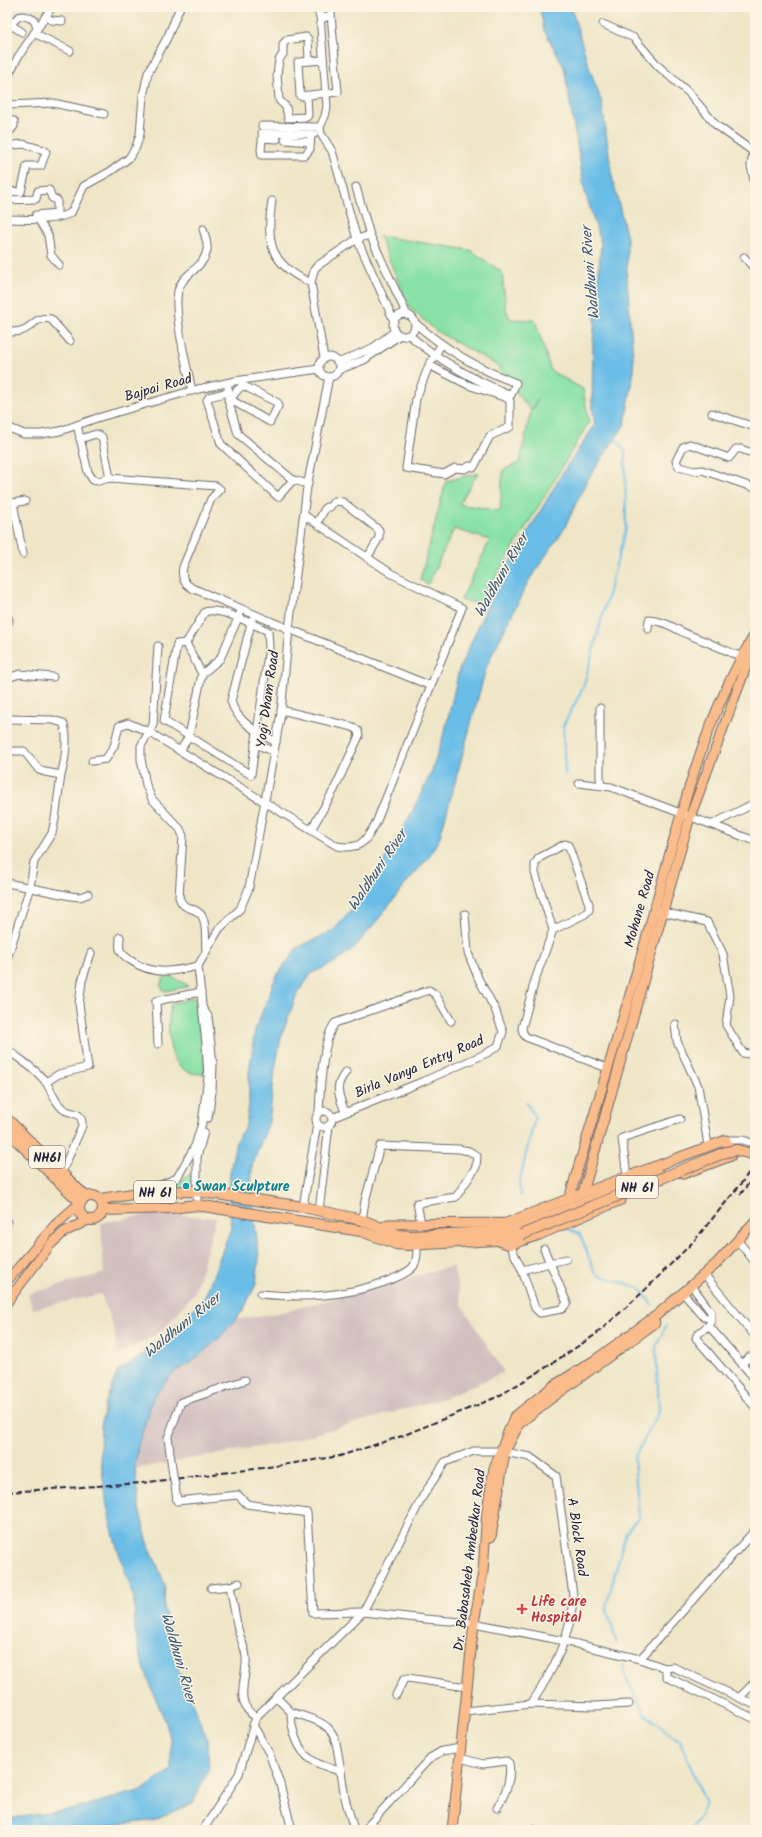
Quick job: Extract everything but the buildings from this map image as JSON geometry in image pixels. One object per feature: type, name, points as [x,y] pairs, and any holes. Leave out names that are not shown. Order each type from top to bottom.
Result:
[{"type":"highway","name":"NH61","points":[[7,1119],[33,1150],[82,1201]]},
{"type":"highway","name":"NH61","points":[[7,1131],[62,1172],[82,1201],[81,1215],[88,1220]]},
{"type":"highway","name":"NH 61","points":[[104,1210],[171,1208],[197,1204],[361,1231],[410,1236],[511,1238],[721,1148],[732,1145],[755,1151]]},
{"type":"highway","name":"NH 61","points":[[100,1199],[145,1192],[196,1191],[297,1207],[362,1220],[396,1244],[496,1240],[511,1238],[726,1152],[737,1150],[755,1155]]},
{"type":"highway","points":[[82,1201],[94,1196],[100,1199],[103,1204],[104,1210],[101,1216],[96,1219],[88,1220]]},
{"type":"main road","name":"Mohane Road","points":[[569,1198],[607,1068],[658,911],[755,634]]},
{"type":"main road","name":"Mohane Road","points":[[583,1193],[658,911],[680,814],[703,748],[730,679],[745,659],[755,651]]},
{"type":"main road","points":[[382,1233],[388,1224],[506,1223],[708,1145],[726,1140],[732,1153],[729,1157],[559,1226],[511,1238]]},
{"type":"main road","points":[[8,1276],[55,1225],[82,1201]]},
{"type":"main road","points":[[7,1302],[50,1245],[64,1232],[88,1220]]},
{"type":"main road","name":"Dr. Babasaheb Ambedkar Road","points":[[693,1288],[708,1279],[739,1244],[755,1221]]},
{"type":"main road","name":"Dr. Babasaheb Ambedkar Road","points":[[452,1830],[468,1710],[483,1572],[487,1510],[494,1468],[503,1451],[514,1417],[553,1386],[595,1360],[667,1310],[693,1288],[716,1264],[755,1229]]},
{"type":"main road","name":"Dr. Babasaheb Ambedkar Road","points":[[462,1759],[461,1748],[468,1710],[468,1687],[477,1624]]},
{"type":"main road","name":"Dr. Babasaheb Ambedkar Road","points":[[455,1816],[456,1830]]},
{"type":"street","points":[[8,75],[36,30],[46,19],[52,7]]},
{"type":"street","points":[[7,219],[63,217],[71,213],[84,186],[111,171],[129,158],[136,147],[140,134],[143,96],[148,73],[168,36],[180,7]]},
{"type":"street","points":[[303,7],[319,11],[324,18],[331,15]]},
{"type":"street","points":[[323,60],[298,62],[300,96],[338,92],[331,7]]},
{"type":"street","points":[[285,140],[311,138],[320,130],[325,116],[327,107],[319,11]]},
{"type":"street","points":[[22,32],[9,28],[16,18],[23,16],[34,20],[36,30],[70,51]]},
{"type":"street","points":[[46,19],[62,21]]},
{"type":"street","points":[[603,24],[634,38],[658,66],[689,93],[716,125],[754,152],[750,166],[755,185]]},
{"type":"street","points":[[307,96],[307,117],[288,118],[286,107],[279,100],[277,75],[279,60],[283,54],[283,44],[287,40],[306,37],[308,39],[309,61]]},
{"type":"street","points":[[7,107],[53,104],[104,114]]},
{"type":"street","points":[[7,119],[14,121],[14,126],[10,130],[7,130]]},
{"type":"street","points":[[262,133],[293,130],[320,130]]},
{"type":"street","points":[[293,130],[311,138]]},
{"type":"street","points":[[320,130],[332,151],[357,239],[398,333]]},
{"type":"street","points":[[262,133],[262,154],[305,155],[310,149],[311,138]]},
{"type":"street","points":[[262,133],[277,140]]},
{"type":"street","points":[[7,146],[29,145],[46,152],[41,166],[27,166],[20,192],[7,191]]},
{"type":"street","points":[[356,187],[370,235],[407,315]]},
{"type":"street","points":[[7,200],[36,199],[38,191],[49,190],[52,198],[57,200],[57,213],[37,217]]},
{"type":"street","points":[[272,201],[268,225],[269,240],[273,250],[295,275],[311,283]]},
{"type":"street","points":[[37,217],[48,235],[51,255],[59,265]]},
{"type":"street","points":[[192,391],[176,307],[181,281],[204,261],[207,249],[203,229]]},
{"type":"street","points":[[324,358],[334,358],[338,367],[335,375],[329,377],[323,375],[319,369],[320,363],[324,358],[311,283],[314,270],[317,266],[357,239],[370,235]]},
{"type":"street","points":[[744,257],[755,269]]},
{"type":"street","points":[[338,367],[364,360],[398,333],[409,335],[434,355],[466,376],[511,395],[516,383],[472,365],[441,345],[407,315],[401,315],[394,321]]},
{"type":"street","points":[[7,332],[22,331],[38,319],[44,318],[51,319],[70,341]]},
{"type":"street","points":[[409,335],[414,330],[415,323]]},
{"type":"street","points":[[429,365],[468,385],[507,398],[510,401],[510,427],[490,436],[474,467],[469,466],[465,470],[455,468],[444,474],[406,468],[416,399],[429,365],[441,345]]},
{"type":"street","name":"Bajpai Road","points":[[7,427],[24,434],[41,434],[60,431],[192,391],[227,383],[319,369]]},
{"type":"street","name":"Yogi Dham Road","points":[[198,966],[219,929],[240,909],[249,888],[281,710],[289,630],[308,484],[329,377]]},
{"type":"street","points":[[227,383],[229,392],[227,393],[238,434],[293,480],[308,484]]},
{"type":"street","points":[[244,386],[278,403],[278,406],[270,422],[230,401],[240,387],[244,386]]},
{"type":"street","points":[[227,393],[209,397],[207,400],[221,444],[275,495],[280,496],[293,480]]},
{"type":"street","points":[[712,413],[755,427]]},
{"type":"street","points":[[76,425],[88,472],[94,480],[98,481],[110,478],[216,486],[220,489],[211,499],[182,568],[182,576],[185,584],[289,630],[432,686]]},
{"type":"street","points":[[80,439],[96,434],[102,436],[110,478]]},
{"type":"street","points":[[755,454],[741,449],[736,449],[729,458],[690,444],[683,447],[676,461],[679,467],[702,470],[755,488]]},
{"type":"street","points":[[23,554],[10,504],[25,501]]},
{"type":"street","points":[[317,523],[326,507],[330,507],[334,501],[343,502],[379,530],[379,538],[367,558]]},
{"type":"street","points":[[92,762],[106,759],[114,746],[119,726],[128,723],[150,732],[337,846],[356,846],[364,843],[376,823],[462,608],[392,574],[304,515]]},
{"type":"street","points":[[178,749],[187,734],[202,674],[220,659],[242,609]]},
{"type":"street","points":[[211,610],[238,618],[268,631],[269,638],[251,775],[164,721],[177,644],[186,643],[205,612],[211,610]]},
{"type":"street","points":[[254,614],[231,701],[234,711],[257,732],[276,742]]},
{"type":"street","points":[[648,629],[649,620],[665,622],[687,634],[715,644],[745,659]]},
{"type":"street","points":[[186,643],[202,674]]},
{"type":"street","points":[[158,646],[153,726],[141,746],[141,759],[146,785],[152,799],[180,829],[183,836],[179,897],[181,904],[186,908],[199,913],[203,917],[206,950]]},
{"type":"street","points":[[7,678],[20,674],[53,677]]},
{"type":"street","points":[[600,708],[601,785]]},
{"type":"street","points":[[281,710],[353,727],[358,731],[360,736],[334,790],[311,830]]},
{"type":"street","points":[[7,719],[54,720],[63,723],[66,738],[65,758],[61,775],[56,819],[52,833],[34,862],[30,887],[7,959]]},
{"type":"street","points":[[255,744],[273,751]]},
{"type":"street","points":[[7,751],[24,751],[39,770],[61,775]]},
{"type":"street","points":[[579,782],[601,785],[680,814],[713,824],[755,841]]},
{"type":"street","points":[[713,824],[755,803]]},
{"type":"street","points":[[553,930],[585,914],[589,910],[589,904],[568,845],[565,844],[539,858],[534,864],[535,873],[553,930],[535,980],[522,1028],[523,1033],[526,1036],[607,1068]]},
{"type":"street","points":[[7,883],[80,898],[88,894]]},
{"type":"street","points":[[658,911],[707,922],[723,954],[730,996],[726,1026],[743,1053],[755,1055]]},
{"type":"street","name":"Birla Vanya Entry Road","points":[[332,1118],[424,1081],[487,1053],[498,1046],[503,1032],[495,1008],[479,980],[468,953],[465,914]]},
{"type":"street","points":[[120,937],[120,949],[124,956],[137,965],[155,972],[166,972],[198,966],[203,1008],[208,1077],[202,1123],[190,1156],[177,1178],[145,1192]]},
{"type":"street","points":[[46,1082],[60,1074],[88,1067],[79,1004],[82,981],[91,953]]},
{"type":"street","name":"Birla Vanya Entry Road","points":[[319,1113],[320,1090],[326,1044],[330,1028],[335,1023],[429,990],[436,995],[451,1021]]},
{"type":"street","points":[[158,1044],[156,1001],[201,992]]},
{"type":"street","points":[[197,1204],[197,1157],[212,1092],[213,1064],[208,1016],[203,1008]]},
{"type":"street","points":[[675,1024],[677,1041],[698,1086],[708,1145]]},
{"type":"street","points":[[7,1049],[35,1070],[46,1082],[61,1107],[79,1115],[82,1120],[82,1126],[62,1172]]},
{"type":"street","points":[[345,1112],[338,1088],[339,1080],[346,1072]]},
{"type":"street","points":[[297,1207],[315,1139],[317,1124],[316,1116],[319,1113],[327,1112],[332,1118],[329,1125],[319,1211]]},
{"type":"street","points":[[625,1177],[622,1138],[680,1119]]},
{"type":"street","points":[[317,1124],[324,1127],[329,1125]]},
{"type":"street","points":[[315,1139],[327,1140]]},
{"type":"street","points":[[726,1140],[743,1140],[749,1142]]},
{"type":"street","points":[[362,1220],[365,1202],[380,1146],[459,1149],[469,1151],[477,1156],[476,1167],[456,1197],[417,1203],[421,1223]]},
{"type":"street","points":[[620,1147],[625,1177]]},
{"type":"street","points":[[511,1238],[535,1308],[540,1313],[562,1309],[567,1303],[544,1250]]},
{"type":"street","points":[[261,1294],[289,1297],[326,1296],[370,1287],[395,1278],[412,1268],[416,1259],[417,1244]]},
{"type":"street","points":[[739,1244],[755,1262]]},
{"type":"street","points":[[522,1270],[566,1259]]},
{"type":"street","points":[[708,1279],[755,1336]]},
{"type":"street","points":[[693,1288],[711,1312],[710,1322],[697,1335],[696,1338],[755,1407]]},
{"type":"street","points":[[685,1295],[710,1322],[755,1379]]},
{"type":"street","points":[[742,1364],[749,1357],[755,1363]]},
{"type":"street","points":[[246,1380],[181,1402],[168,1438],[177,1501],[238,1495],[247,1504],[307,1513],[313,1613],[363,1612],[477,1624],[564,1640],[640,1658],[665,1668],[674,1667],[753,1704],[744,1714]]},
{"type":"street","name":"A Block Road","points":[[256,1717],[363,1612],[423,1496],[445,1462],[474,1451],[503,1451],[530,1458],[553,1472],[557,1479],[573,1595],[572,1612],[555,1665],[531,1704]]},
{"type":"street","points":[[640,1658],[755,1530]]},
{"type":"street","points":[[211,1588],[230,1586],[239,1583]]},
{"type":"street","points":[[203,1830],[239,1774],[256,1717],[249,1713],[245,1705],[242,1688],[246,1657],[238,1630],[230,1586]]},
{"type":"street","points":[[665,1668],[667,1677],[755,1719]]},
{"type":"street","points":[[396,1695],[404,1679],[408,1678],[468,1687]]},
{"type":"street","points":[[740,1697],[755,1682]]},
{"type":"street","points":[[276,1697],[291,1712],[328,1726],[333,1733],[337,1747],[345,1798],[354,1830]]},
{"type":"street","points":[[468,1710],[531,1704],[595,1706],[629,1704]]},
{"type":"street","points":[[291,1712],[291,1721],[296,1739],[311,1760],[341,1772]]},
{"type":"street","points":[[253,1725],[271,1759],[280,1784],[292,1830]]},
{"type":"street","points":[[364,1830],[430,1758],[442,1751],[461,1748]]},
{"type":"street","points":[[462,1759],[483,1764],[506,1761],[509,1763],[510,1768],[507,1786],[497,1808]]},
{"type":"shaded area","points":[[154,1213],[216,1218],[195,1292],[163,1330],[117,1356],[114,1330],[101,1294],[33,1309],[28,1294],[104,1273],[101,1223]]},
{"type":"shaded area","points":[[453,1266],[462,1305],[504,1372],[448,1397],[282,1443],[133,1469],[151,1390],[227,1321],[283,1312]]},
{"type":"green space","points":[[379,236],[470,250],[502,272],[506,309],[510,319],[535,320],[551,371],[583,389],[589,422],[480,604],[461,600],[490,540],[454,529],[428,584],[420,580],[446,481],[478,473],[459,504],[500,511],[503,470],[520,462],[530,414],[537,400],[531,411],[495,364],[436,331],[410,308]]},
{"type":"green space","points":[[170,976],[187,985],[187,987],[164,991],[160,985],[164,978]]},
{"type":"green space","points":[[196,997],[204,1043],[205,1074],[191,1073],[181,1068],[172,1052],[170,1042],[169,1022],[171,1004]]},
{"type":"green space","name":"Swan Sculpture","points":[[190,1174],[193,1179],[194,1191],[173,1188]]},
{"type":"water","name":"Waldhuni River","points":[[540,7],[571,7],[588,64],[602,103],[612,176],[627,238],[627,278],[634,371],[625,424],[586,482],[564,529],[529,580],[487,665],[440,837],[429,857],[353,949],[332,964],[312,973],[297,994],[281,1037],[275,1069],[269,1122],[252,1165],[251,1189],[259,1258],[256,1284],[243,1311],[219,1338],[192,1362],[174,1372],[153,1397],[138,1446],[135,1468],[139,1508],[147,1540],[165,1585],[164,1607],[177,1666],[207,1738],[209,1768],[193,1803],[153,1821],[128,1823],[86,1830],[7,1830],[7,1819],[70,1810],[142,1790],[171,1770],[171,1742],[166,1723],[140,1656],[135,1630],[134,1598],[115,1541],[107,1506],[100,1454],[101,1426],[105,1404],[118,1371],[139,1358],[160,1341],[204,1299],[231,1228],[229,1190],[230,1172],[236,1141],[246,1125],[249,1105],[249,1073],[255,1030],[276,977],[297,948],[334,930],[355,905],[379,870],[412,812],[432,771],[446,727],[459,670],[495,588],[565,469],[595,425],[592,403],[593,343],[601,243],[585,192],[564,67],[544,30]]},
{"type":"waterway","points":[[565,774],[563,726],[583,688],[626,528],[625,451],[614,437]]},
{"type":"waterway","points":[[521,1196],[519,1183],[535,1117],[526,1102]]},
{"type":"waterway","points":[[565,1228],[580,1234],[594,1271],[598,1275],[640,1288],[652,1305]]},
{"type":"waterway","points":[[617,1644],[606,1607],[626,1532],[639,1517],[634,1458],[659,1412],[656,1347],[666,1325]]},
{"type":"waterway","points":[[623,1665],[627,1680],[645,1714],[680,1741],[706,1804],[691,1830]]},
{"type":"railway","points":[[7,1492],[141,1483],[262,1468],[340,1456],[402,1436],[497,1397],[542,1370],[595,1335],[643,1292],[694,1241],[740,1185],[755,1164]]},
{"type":"railway","points":[[740,1195],[755,1175]]},
{"type":"place","name":"Swan Sculpture","points":[[186,1186]]},
{"type":"place","name":"Life care Hospital","points":[[522,1609]]}]
